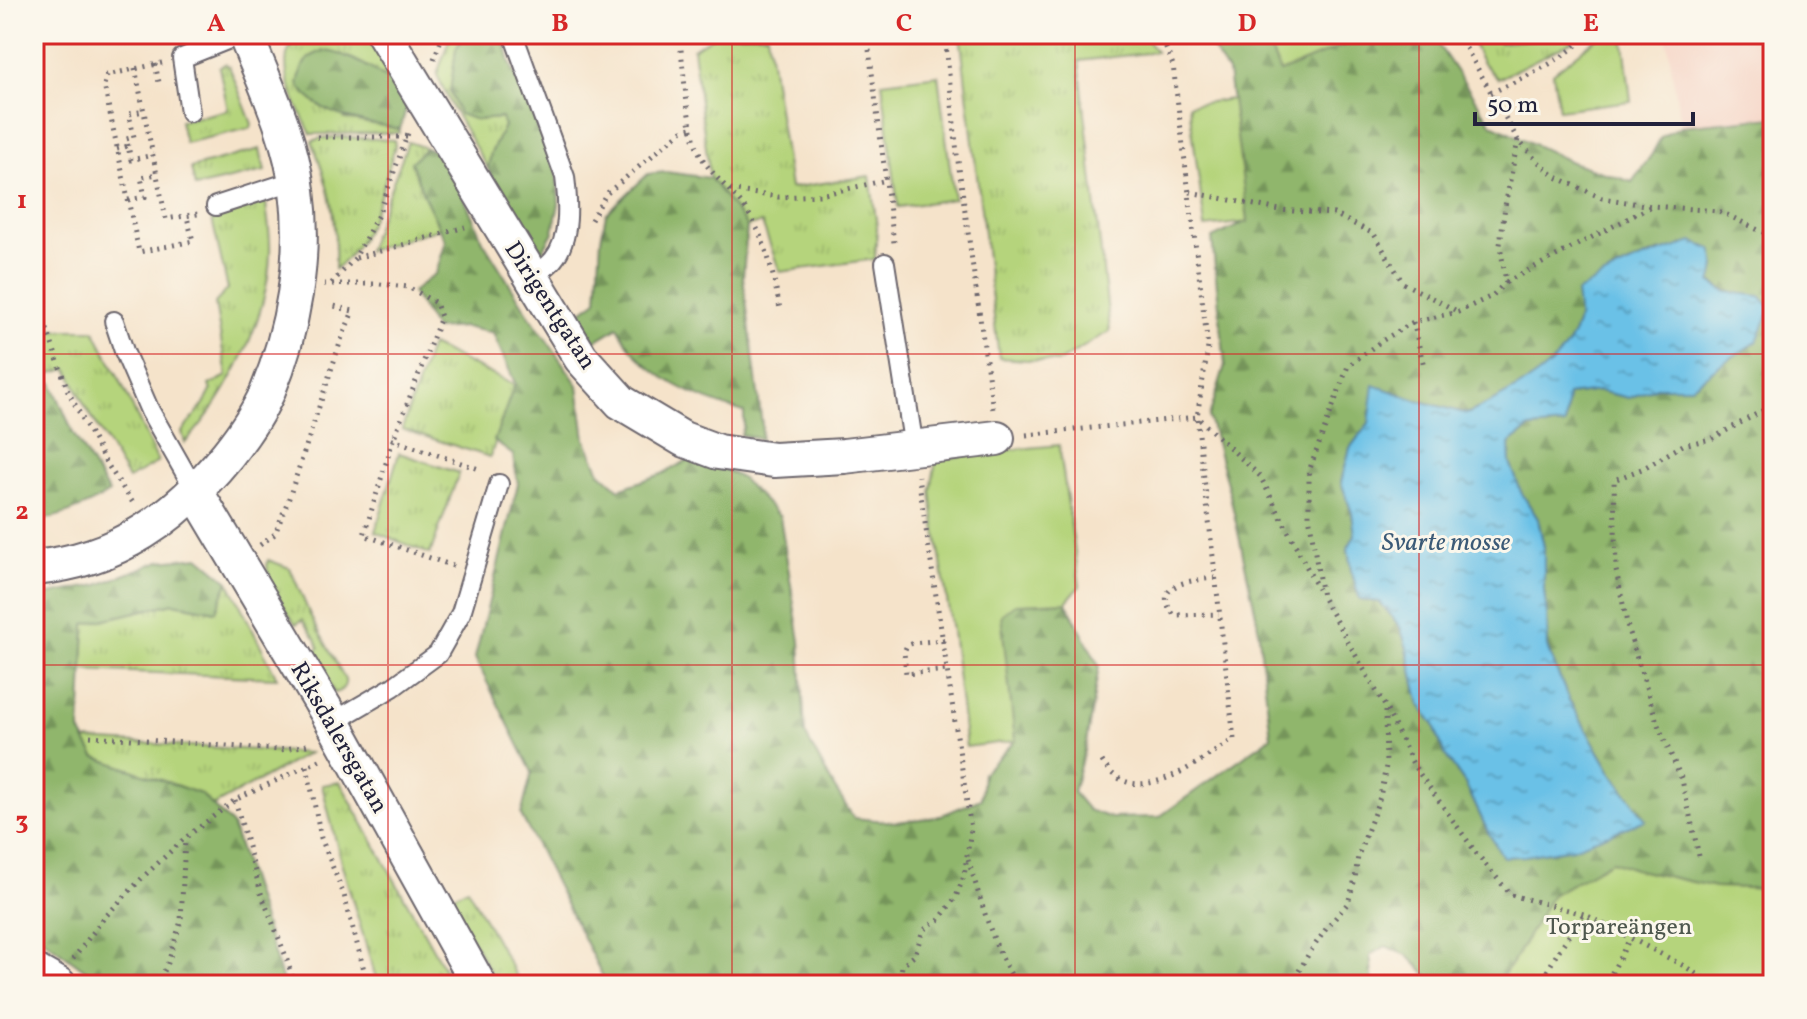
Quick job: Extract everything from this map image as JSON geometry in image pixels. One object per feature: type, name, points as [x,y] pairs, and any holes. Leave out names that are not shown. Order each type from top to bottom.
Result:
[{"type":"street","points":[[35,568],[98,555],[151,529],[196,492],[246,431],[266,394],[290,318],[300,237],[296,180],[287,142],[244,34]]},
{"type":"street","name":"Dirigentgatan","points":[[384,34],[581,358],[621,402],[683,439],[718,452],[774,460],[844,456],[997,438]]},
{"type":"street","name":"Riksdalersgatan","points":[[196,492],[327,732],[479,985]]},
{"type":"street","points":[[34,971],[63,975]]},
{"type":"lane","points":[[190,112],[182,58],[244,34]]},
{"type":"lane","points":[[513,34],[565,177],[567,195],[568,215],[559,250],[552,261],[532,277]]},
{"type":"lane","points":[[216,206],[296,180]]},
{"type":"lane","points":[[885,263],[914,448]]},
{"type":"lane","points":[[114,321],[150,411],[196,492]]},
{"type":"lane","points":[[327,732],[438,654],[461,613],[499,484]]},
{"type":"path","points":[[331,284],[355,258],[380,211],[443,34]]},
{"type":"path","points":[[679,34],[691,128],[699,153],[744,207],[761,237],[780,309]]},
{"type":"path","points":[[867,34],[895,242],[885,263]]},
{"type":"path","points":[[945,34],[957,154],[997,438],[1197,417],[1260,476],[1322,597],[1385,706],[1414,766],[1477,854],[1511,895],[1584,914],[1711,983],[1773,980]]},
{"type":"path","points":[[1102,761],[1108,772],[1122,782],[1143,784],[1170,779],[1234,739],[1197,417],[1208,347],[1173,65],[1158,34]]},
{"type":"path","points":[[1458,34],[1518,140],[1556,177],[1602,198],[1651,206],[1719,211],[1773,237]]},
{"type":"path","points":[[1491,93],[1576,47],[1587,34]]},
{"type":"path","points":[[182,58],[107,75],[104,85],[139,252],[193,241],[187,217]]},
{"type":"path","points":[[135,68],[166,219],[201,214],[216,206]]},
{"type":"path","points":[[144,111],[129,114],[134,137],[126,139],[131,160],[153,155]]},
{"type":"path","points":[[589,223],[606,194],[682,131],[691,128]]},
{"type":"path","points":[[287,142],[328,136],[407,137],[457,154]]},
{"type":"path","points":[[1506,282],[1500,245],[1518,140]]},
{"type":"path","points":[[117,149],[128,146]]},
{"type":"path","points":[[128,200],[145,197],[141,177],[157,174]]},
{"type":"path","points":[[729,190],[778,197],[820,195],[887,180]]},
{"type":"path","points":[[1190,192],[1280,210],[1334,214],[1374,234],[1403,283],[1458,312]]},
{"type":"path","points":[[1322,597],[1309,515],[1309,471],[1348,366],[1413,322],[1458,312],[1492,296],[1506,282],[1651,206]]},
{"type":"path","points":[[355,258],[497,220]]},
{"type":"path","points":[[296,285],[380,284],[408,287],[436,303],[441,317],[393,440],[364,535],[472,573]]},
{"type":"path","points":[[34,291],[68,391],[103,458],[151,529]]},
{"type":"path","points":[[250,553],[275,534],[353,311],[330,305]]},
{"type":"path","points":[[1413,322],[1424,366]]},
{"type":"path","points":[[1699,856],[1682,780],[1658,725],[1629,633],[1616,570],[1614,480],[1644,468],[1683,445],[1711,439],[1773,405]]},
{"type":"path","points":[[393,440],[487,472],[499,484]]},
{"type":"path","points":[[899,985],[902,966],[915,955],[922,933],[939,920],[956,897],[964,876],[971,829],[914,448]]},
{"type":"path","points":[[1215,578],[1178,584],[1169,591],[1167,605],[1174,615],[1219,614]]},
{"type":"path","points":[[944,640],[907,645],[904,652],[906,674],[948,670]]},
{"type":"path","points":[[1291,985],[1326,929],[1348,903],[1358,856],[1380,797],[1386,766],[1385,706]]},
{"type":"path","points":[[90,736],[281,750],[327,732]]},
{"type":"path","points":[[63,975],[104,918],[185,838],[235,800],[328,755]]},
{"type":"path","points":[[307,766],[321,838],[344,895],[368,985]]},
{"type":"path","points":[[235,800],[261,893],[295,985]]},
{"type":"path","points":[[156,985],[167,966],[181,921],[185,838]]},
{"type":"path","points":[[967,857],[1009,973],[1018,985]]},
{"type":"path","points":[[1539,985],[1584,914]]},
{"type":"path","points":[[1608,980],[1630,938]]},
{"type":"shaded area","points":[[1666,34],[1773,34],[1773,117],[1681,126]]},
{"type":"green space","points":[[302,34],[364,34],[378,45],[405,84],[345,119],[400,129],[399,133],[311,134],[293,96],[286,65],[289,49]]},
{"type":"green space","points":[[451,34],[465,34],[456,49],[451,92],[476,120],[501,118],[504,126],[491,153],[488,169],[437,75]]},
{"type":"green space","points":[[465,34],[503,34],[510,63],[557,173],[559,204],[553,232],[539,258],[531,253],[488,169],[491,153],[504,126],[501,118],[476,120],[459,114],[450,92],[456,49]]},
{"type":"green space","points":[[717,34],[767,34],[790,188],[870,176],[877,227],[875,259],[780,272],[762,223],[747,226],[710,178],[693,49]]},
{"type":"green space","points":[[960,34],[1142,34],[1156,52],[1079,61],[1110,331],[1058,362],[999,358]]},
{"type":"green space","points":[[1202,34],[1264,34],[1280,72],[1359,39],[1357,34],[1431,34],[1492,124],[1571,162],[1632,182],[1661,137],[1681,126],[1773,117],[1773,889],[1715,887],[1637,870],[1612,861],[1552,895],[1497,985],[1437,985],[1407,955],[1386,946],[1370,955],[1373,985],[607,985],[521,815],[532,772],[475,658],[518,484],[513,455],[494,441],[515,383],[493,333],[464,327],[435,329],[412,292],[436,273],[446,241],[411,162],[426,148],[440,152],[456,179],[483,241],[578,385],[585,439],[600,472],[619,489],[662,474],[698,455],[741,478],[780,517],[800,641],[805,734],[854,818],[896,822],[937,817],[981,799],[983,773],[1015,741],[1001,615],[1015,604],[1066,602],[1099,666],[1086,743],[1073,792],[1088,810],[1111,818],[1159,817],[1271,737],[1257,619],[1209,417],[1225,365],[1212,238],[1248,221],[1228,72]],"holes":[[[1661,251],[1727,292],[1720,365],[1691,387],[1657,387],[1629,398],[1599,391],[1568,395],[1565,425],[1530,428],[1509,444],[1510,462],[1521,492],[1538,519],[1544,547],[1548,650],[1569,700],[1609,769],[1645,820],[1488,832],[1466,785],[1444,753],[1434,725],[1420,705],[1400,626],[1380,602],[1360,600],[1348,548],[1355,535],[1352,513],[1341,482],[1350,448],[1369,423],[1417,400],[1467,414],[1532,379],[1560,355],[1570,340],[1578,320],[1577,293],[1639,260]]]},
{"type":"green space","points":[[1264,34],[1357,34],[1359,39],[1280,72]]},
{"type":"green space","points":[[1468,34],[1498,34],[1500,43],[1543,38],[1543,34],[1575,34],[1571,42],[1498,79],[1482,62]]},
{"type":"green space","points":[[1623,34],[1631,101],[1559,110],[1553,73],[1598,37]]},
{"type":"green space","points":[[323,51],[358,61],[410,96],[400,129],[343,117],[317,104],[307,95],[298,84],[303,67],[308,59]]},
{"type":"green space","points":[[229,66],[251,128],[185,143],[180,121],[228,110],[219,67]]},
{"type":"green space","points":[[938,75],[954,199],[898,207],[882,82]]},
{"type":"green space","points":[[1232,99],[1248,222],[1205,227],[1189,105]]},
{"type":"green space","points":[[341,137],[394,140],[395,146],[367,229],[348,257],[335,269],[331,204],[312,141]]},
{"type":"green space","points":[[408,142],[426,148],[411,163],[440,228],[367,251]]},
{"type":"green space","points":[[260,149],[265,171],[195,187],[191,168]]},
{"type":"green space","points":[[666,172],[710,178],[747,226],[743,277],[762,425],[761,439],[741,435],[744,412],[698,396],[654,371],[631,348],[618,327],[595,341],[579,313],[597,300],[606,214],[648,174]]},
{"type":"green space","points":[[266,202],[270,246],[268,277],[254,328],[231,379],[185,443],[182,432],[204,404],[211,391],[209,385],[227,376],[215,303],[228,289],[211,215]]},
{"type":"green space","points":[[34,253],[52,330],[94,330],[158,462],[128,479],[83,402],[68,369],[48,374],[34,367]]},
{"type":"green space","points":[[431,345],[516,386],[490,457],[402,429]]},
{"type":"green space","points":[[34,367],[48,374],[73,433],[109,493],[73,511],[34,521]]},
{"type":"green space","points":[[1059,445],[1080,586],[1066,602],[1015,604],[1001,615],[1015,741],[966,747],[931,490],[936,460]]},
{"type":"green space","points":[[399,453],[459,473],[430,554],[375,532]]},
{"type":"green space","points":[[199,557],[228,581],[216,611],[174,603],[85,624],[80,731],[95,757],[201,794],[232,825],[284,985],[105,985],[34,932],[34,597],[98,585],[160,561]]},
{"type":"green space","points":[[268,560],[290,568],[310,615],[345,679],[339,691],[334,693],[313,653],[319,648],[316,639],[302,620],[296,624],[294,622],[275,592],[268,575]]},
{"type":"green space","points":[[228,581],[277,678],[83,670],[85,624],[174,603],[216,611]]},
{"type":"green space","points":[[85,740],[309,753],[213,806],[201,794],[95,757]]},
{"type":"green space","points":[[340,782],[451,981],[441,985],[378,985],[341,862],[322,785]]},
{"type":"green space","name":"Torpareängen","points":[[1612,861],[1637,870],[1715,887],[1773,889],[1771,985],[1497,985],[1552,895]]},
{"type":"green space","points":[[467,888],[521,985],[497,985],[449,898]]},
{"type":"water","name":"Svarte mosse","points":[[1693,242],[1712,249],[1715,266],[1711,283],[1727,292],[1760,296],[1771,308],[1757,341],[1691,387],[1657,387],[1629,398],[1599,391],[1568,395],[1565,425],[1530,428],[1509,444],[1510,462],[1521,492],[1538,519],[1544,547],[1548,650],[1569,700],[1609,769],[1646,820],[1573,848],[1503,857],[1466,785],[1444,753],[1434,725],[1420,705],[1400,627],[1380,602],[1360,600],[1348,548],[1355,535],[1352,513],[1341,482],[1350,448],[1369,423],[1374,385],[1467,414],[1532,379],[1560,354],[1577,324],[1576,293],[1633,263]]}]
